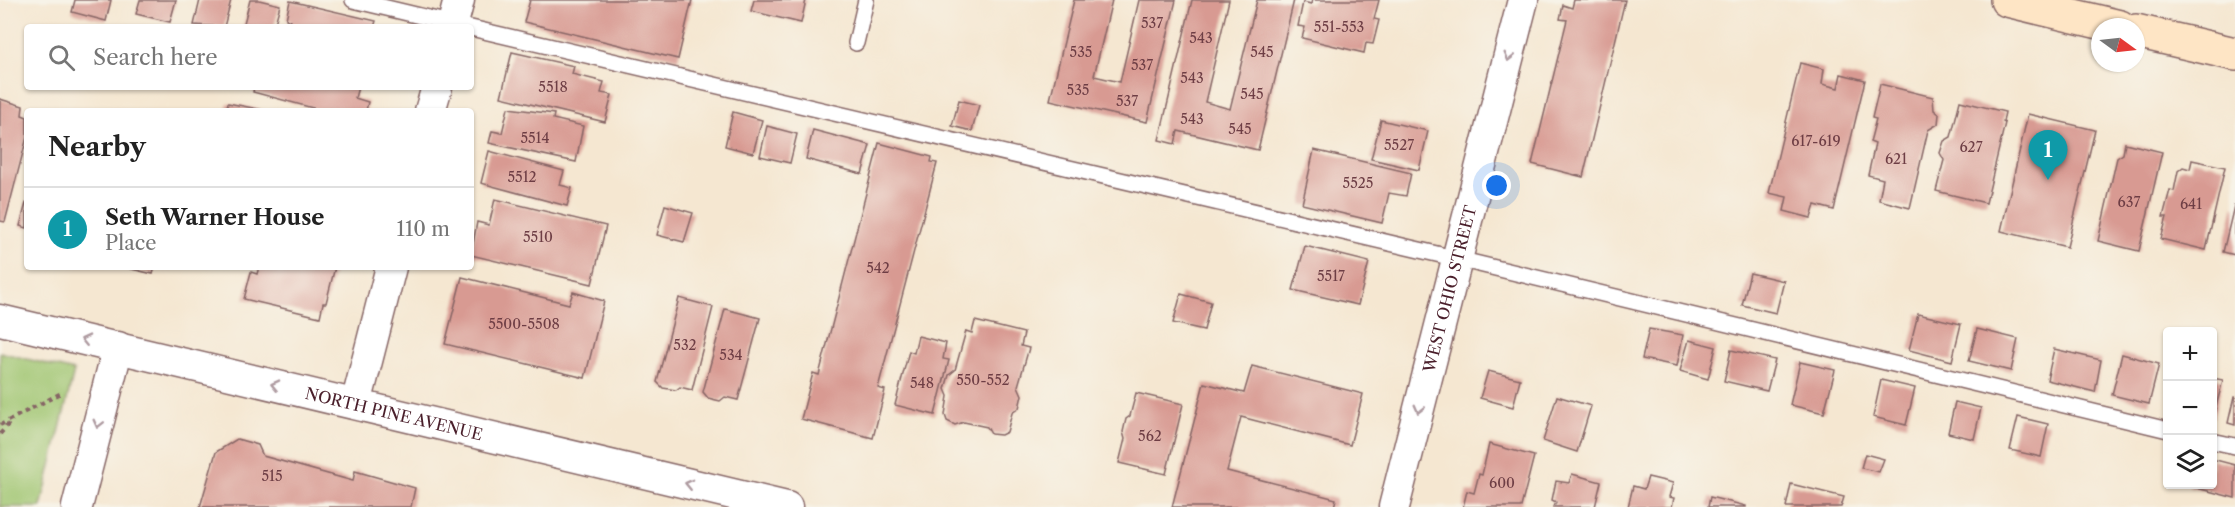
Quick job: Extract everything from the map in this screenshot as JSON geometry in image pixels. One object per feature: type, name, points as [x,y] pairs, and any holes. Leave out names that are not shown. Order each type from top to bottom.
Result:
[{"type":"street","name":"WEST OHIO STREET","points":[[1394,507],[1523,0]]},
{"type":"street","points":[[2007,0],[2091,20]]},
{"type":"street","points":[[2145,33],[2235,54]]},
{"type":"street","points":[[431,108],[436,90]]},
{"type":"street","points":[[356,404],[390,270]]},
{"type":"street","name":"NORTH PINE AVENUE","points":[[0,320],[356,404],[726,500],[787,507]]},
{"type":"street","points":[[77,507],[118,347]]},
{"type":"lane","points":[[352,0],[460,21]]},
{"type":"lane","points":[[856,44],[866,0]]},
{"type":"lane","points":[[474,24],[2163,429]]},
{"type":"lane","points":[[2217,442],[2235,446]]},
{"type":"path","points":[[0,425],[63,392]]},
{"type":"path","points":[[0,434],[15,418]]},
{"type":"green space","points":[[0,352],[74,371],[41,507],[0,507]]},
{"type":"building","points":[[75,0],[111,0],[106,21],[72,12]]},
{"type":"building","points":[[140,0],[176,0],[170,22],[136,14]]},
{"type":"building","points":[[200,0],[231,0],[225,24],[194,24]]},
{"type":"building","points":[[250,0],[280,5],[275,24],[244,24]]},
{"type":"building","points":[[530,0],[692,0],[678,59],[524,22]]},
{"type":"building","points":[[754,0],[806,0],[801,23],[751,11]]},
{"type":"building","points":[[1074,0],[1112,0],[1094,76],[1120,82],[1139,0],[1176,0],[1147,122],[1050,100]]},
{"type":"building","points":[[1192,0],[1229,0],[1205,102],[1230,109],[1257,0],[1294,0],[1258,150],[1178,131],[1175,144],[1159,140]]},
{"type":"building","points":[[1312,0],[1379,0],[1374,19],[1379,20],[1373,44],[1366,43],[1364,53],[1302,38],[1305,27],[1298,26],[1303,2],[1311,4]]},
{"type":"building","points":[[1574,0],[1625,0],[1583,177],[1532,164],[1567,20],[1560,19],[1563,5],[1572,8]]},
{"type":"building","points":[[290,1],[376,21],[375,24],[290,24],[291,21],[286,19]]},
{"type":"building","points":[[512,52],[574,66],[572,74],[604,82],[601,93],[612,95],[605,122],[501,97]]},
{"type":"building","points":[[1800,63],[1824,69],[1822,84],[1838,88],[1841,74],[1865,80],[1834,210],[1815,205],[1811,218],[1784,211],[1787,197],[1769,193]]},
{"type":"building","points":[[1880,84],[1933,97],[1934,110],[1939,114],[1938,124],[1928,130],[1910,208],[1879,200],[1883,179],[1868,175],[1875,144],[1870,142],[1876,119],[1872,118]]},
{"type":"building","points":[[253,90],[357,90],[355,98],[368,102],[367,108],[313,108],[253,92]]},
{"type":"building","points":[[0,99],[23,106],[24,149],[5,222],[0,221]]},
{"type":"building","points":[[959,100],[979,105],[972,131],[952,126]]},
{"type":"building","points":[[1960,101],[2005,112],[2003,122],[2005,123],[1986,203],[1936,191],[1944,160],[1940,153],[1944,141],[1951,137]]},
{"type":"building","points":[[228,103],[253,108],[227,108]]},
{"type":"building","points":[[508,108],[554,114],[553,119],[583,126],[576,162],[489,143],[492,131],[502,133]]},
{"type":"building","points":[[733,112],[762,120],[753,153],[725,146]]},
{"type":"building","points":[[2028,114],[2095,130],[2067,247],[2001,231]]},
{"type":"building","points":[[1381,120],[1428,131],[1419,170],[1371,159]]},
{"type":"building","points":[[767,126],[797,134],[790,163],[760,156]]},
{"type":"building","points":[[813,130],[870,145],[862,174],[806,159]]},
{"type":"building","points":[[879,143],[932,157],[931,162],[937,163],[878,388],[885,390],[873,438],[801,419],[813,373],[819,375]]},
{"type":"building","points":[[2125,143],[2162,152],[2139,251],[2098,241],[2117,158],[2123,154]]},
{"type":"building","points":[[1314,150],[1411,173],[1406,196],[1389,193],[1382,223],[1302,204]]},
{"type":"building","points":[[489,151],[564,171],[560,185],[572,188],[567,206],[481,183]]},
{"type":"building","points":[[2192,160],[2225,167],[2206,250],[2161,239],[2167,217],[2163,217],[2170,190],[2174,191],[2178,171],[2183,167],[2190,169]]},
{"type":"building","points":[[495,199],[606,226],[592,284],[474,256],[477,222],[489,225]]},
{"type":"building","points":[[665,205],[693,213],[684,242],[657,235]]},
{"type":"building","points":[[2235,206],[2235,255],[2223,252]]},
{"type":"building","points":[[24,211],[24,227],[20,226]]},
{"type":"building","points":[[1305,246],[1369,262],[1358,305],[1293,290]]},
{"type":"building","points":[[136,270],[154,270],[153,274]]},
{"type":"building","points":[[258,270],[334,270],[320,317],[244,299],[251,272],[257,274]]},
{"type":"building","points":[[1750,273],[1784,281],[1776,313],[1742,305]]},
{"type":"building","points":[[462,277],[569,304],[573,292],[604,301],[585,378],[445,344]]},
{"type":"building","points":[[1181,294],[1211,302],[1204,330],[1173,323]]},
{"type":"building","points":[[679,298],[713,307],[692,390],[680,387],[676,390],[663,388],[657,382]]},
{"type":"building","points":[[725,309],[760,318],[738,400],[725,397],[720,401],[708,398],[703,392]]},
{"type":"building","points":[[1918,314],[1961,324],[1952,361],[1909,350]]},
{"type":"building","points":[[975,321],[1024,333],[1021,346],[1029,348],[1018,386],[1022,395],[1019,408],[1012,413],[1007,432],[1001,435],[991,434],[987,427],[964,422],[955,425],[947,421],[945,415],[948,396],[945,389],[949,375],[955,370],[966,331],[972,333]]},
{"type":"building","points":[[1649,329],[1683,335],[1677,366],[1642,359]]},
{"type":"building","points":[[1977,329],[2018,339],[2011,371],[1969,361]]},
{"type":"building","points":[[918,336],[946,343],[943,359],[949,360],[935,415],[895,405],[909,351],[914,353]]},
{"type":"building","points":[[1689,340],[1716,347],[1708,379],[1680,371]]},
{"type":"building","points":[[2054,349],[2101,360],[2095,392],[2047,380]]},
{"type":"building","points":[[1731,350],[1775,360],[1767,391],[1724,381]]},
{"type":"building","points":[[2122,354],[2159,364],[2149,404],[2112,395]]},
{"type":"building","points":[[1800,362],[1835,370],[1824,413],[1790,405]]},
{"type":"building","points":[[1252,366],[1363,394],[1350,445],[1241,417],[1227,471],[1336,499],[1334,507],[1172,507],[1204,383],[1244,393]]},
{"type":"building","points":[[1488,371],[1520,379],[1513,407],[1480,398]]},
{"type":"building","points":[[2217,379],[2223,380],[2217,403]]},
{"type":"building","points":[[1881,380],[1915,388],[1906,425],[1873,417]]},
{"type":"building","points":[[1136,393],[1183,404],[1166,474],[1119,463],[1125,439],[1123,432],[1126,419],[1130,416]]},
{"type":"building","points":[[1557,396],[1591,406],[1577,452],[1543,441]]},
{"type":"building","points":[[2235,397],[2235,425],[2228,423]]},
{"type":"building","points":[[1955,402],[1981,408],[1974,439],[1948,433]]},
{"type":"building","points":[[2018,417],[2048,424],[2041,457],[2010,450]]},
{"type":"building","points":[[237,439],[258,445],[263,456],[353,481],[355,471],[415,488],[411,507],[200,507],[216,452]]},
{"type":"building","points":[[1489,444],[1534,456],[1521,507],[1463,507],[1467,491],[1474,493],[1479,474],[1482,475]]},
{"type":"building","points":[[1865,454],[1884,459],[1879,472],[1861,468]]},
{"type":"building","points":[[2217,460],[2235,465],[2235,498],[2200,489],[2217,489]]},
{"type":"building","points":[[1572,474],[1601,482],[1595,507],[1554,507],[1556,502],[1552,500],[1556,481],[1569,483]]},
{"type":"building","points":[[1648,477],[1673,483],[1669,497],[1674,498],[1672,507],[1628,507],[1633,486],[1644,489]]},
{"type":"building","points":[[1791,484],[1844,497],[1841,507],[1786,507]]},
{"type":"building","points":[[1710,497],[1746,506],[1746,507],[1708,507]]},
{"type":"place","name":"Seth Warner House","points":[[2048,180]]}]
